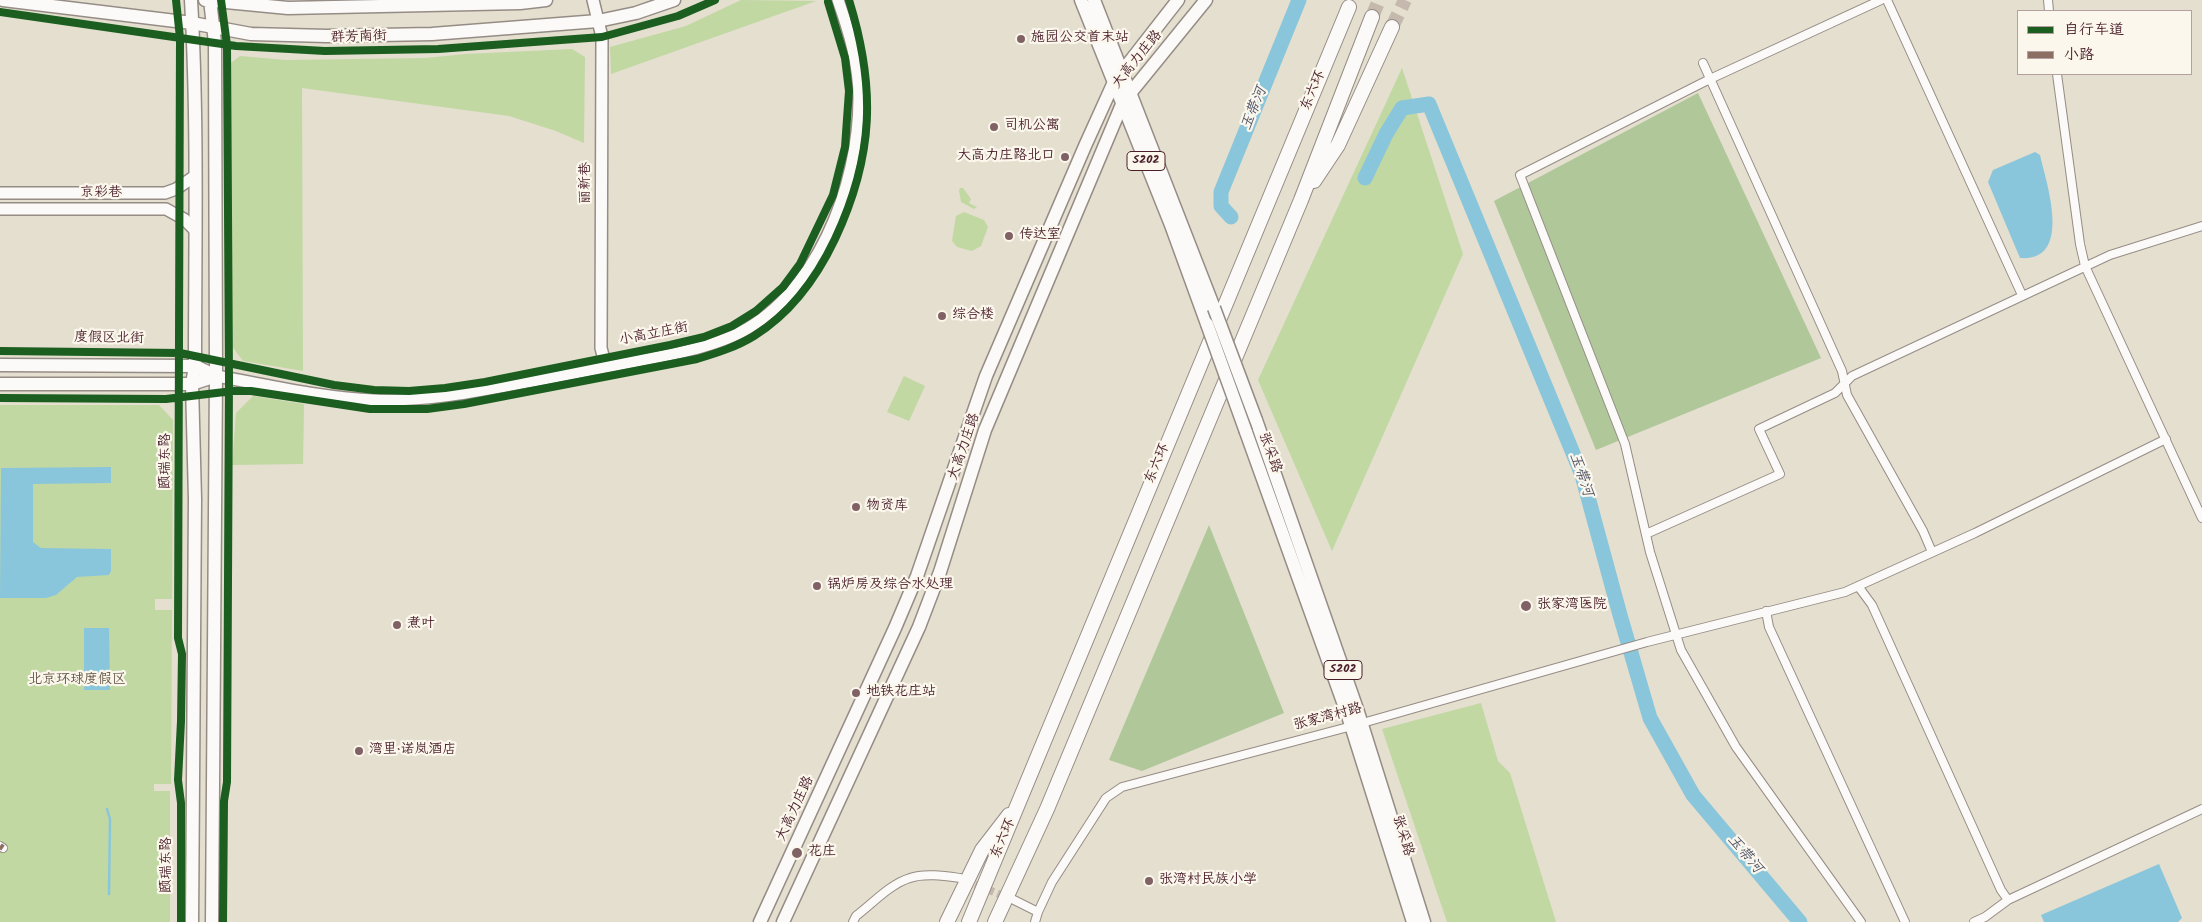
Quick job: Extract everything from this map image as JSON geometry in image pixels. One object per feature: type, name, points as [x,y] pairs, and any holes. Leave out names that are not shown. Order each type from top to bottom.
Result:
[{"type":"highway","name":"东六环","points":[[968,922],[1349,7]]},
{"type":"highway","name":"东六环","points":[[996,920],[1048,809],[1301,200],[1372,17]]},
{"type":"highway","points":[[1301,200],[1338,145],[1392,27]]},
{"type":"highway","points":[[947,922],[982,850],[1022,796]]},
{"type":"main road","name":"群芳南街","points":[[3,0],[192,23],[251,34],[327,36],[413,35],[598,21],[636,13],[674,0]]},
{"type":"main road","name":"颐瑞东路","points":[[191,0],[195,176],[195,366],[192,384],[195,537],[192,922]]},
{"type":"main road","points":[[212,922],[216,376],[215,43],[209,0],[288,8],[546,0]]},
{"type":"main road","name":"张采路","points":[[1081,0],[1118,77],[1214,308],[1256,420],[1356,724],[1424,922]]},
{"type":"main road","name":"张采路","points":[[1094,0],[1118,77]]},
{"type":"main road","name":"大高力庄路","points":[[760,922],[917,576],[986,376],[1084,146],[1118,77],[1178,0]]},
{"type":"main road","name":"大高力庄路","points":[[783,922],[919,627],[940,572],[985,430],[1126,97],[1206,0]]},
{"type":"main road","name":"张采路","points":[[1126,97],[1206,324],[1356,724],[1413,922]]},
{"type":"main road","points":[[1084,146],[1094,141],[1099,143],[1103,152]]},
{"type":"main road","name":"度假区北街","points":[[0,365],[195,366],[216,376]]},
{"type":"main road","points":[[0,384],[192,384],[216,376]]},
{"type":"street","name":"丽新巷","points":[[593,0],[602,43],[601,348],[606,367]]},
{"type":"street","name":"小高立庄街","points":[[216,376],[374,400],[422,399],[461,394],[606,367],[707,346],[735,335],[766,316],[788,295],[806,272],[829,230],[844,195],[857,136],[859,96],[855,62],[848,29],[838,0]]},
{"type":"street","points":[[1861,922],[1736,747],[1681,650],[1646,534],[1625,444],[1520,175],[1710,79],[1881,0]]},
{"type":"street","points":[[1887,0],[2022,295]]},
{"type":"street","points":[[1703,63],[1842,371],[1847,395],[1923,531],[1932,552]]},
{"type":"street","points":[[2057,75],[2080,244],[2085,266],[2202,518]]},
{"type":"street","name":"京彩巷","points":[[0,192],[165,193],[195,176]]},
{"type":"street","name":"京彩巷","points":[[0,208],[166,210],[176,213],[195,230]]},
{"type":"street","points":[[1646,534],[1780,474],[1758,429],[1836,393],[1852,376],[2110,255],[2202,226]]},
{"type":"street","name":"张家湾村路","points":[[1035,922],[1052,882],[1078,841],[1106,798],[1122,787],[1356,724],[1647,642],[1845,592],[2166,439]]},
{"type":"street","points":[[1858,586],[1872,605],[1997,881],[2008,900]]},
{"type":"street","points":[[1766,611],[1769,627],[1905,922]]},
{"type":"street","points":[[1974,922],[1985,917],[2008,900],[2202,809]]},
{"type":"street","points":[[853,922],[856,916],[910,877],[960,878]]},
{"type":"street","points":[[1012,899],[1038,912]]},
{"type":"green space","points":[[741,0],[816,1],[611,74],[610,47],[686,26]]},
{"type":"green space","points":[[572,49],[585,57],[584,143],[556,131],[509,116],[302,88],[303,371],[243,361],[231,345],[231,63],[240,56],[286,60],[425,58]]},
{"type":"green space","points":[[1402,68],[1463,254],[1332,551],[1258,380]]},
{"type":"green space","points":[[1698,93],[1821,358],[1596,450],[1494,201]]},
{"type":"green space","points":[[960,188],[963,188],[971,199],[969,203],[977,207],[974,209],[961,202]]},
{"type":"green space","points":[[964,212],[984,220],[988,227],[981,246],[972,251],[957,247],[952,241],[956,216]]},
{"type":"green space","points":[[904,376],[925,386],[909,421],[887,412]]},
{"type":"green space","points":[[253,396],[304,404],[303,464],[232,465],[236,413]]},
{"type":"green space","name":"北京环球度假区","points":[[0,405],[159,405],[173,420],[172,599],[155,599],[155,610],[172,610],[171,784],[154,784],[154,791],[170,791],[170,922],[0,922]]},
{"type":"green space","points":[[1209,525],[1284,713],[1142,771],[1109,760]]},
{"type":"green space","points":[[1481,703],[1498,761],[1510,773],[1556,922],[1447,922],[1382,729]]},
{"type":"water","points":[[2035,152],[2040,155],[2051,201],[2052,234],[2047,247],[2037,256],[2020,258],[1988,182],[1993,170]]},
{"type":"water","points":[[111,467],[111,483],[33,484],[33,542],[41,548],[111,549],[111,571],[109,575],[77,577],[56,595],[46,598],[0,598],[1,468]]},
{"type":"water","points":[[84,628],[109,628],[110,690],[84,690]]},
{"type":"water","points":[[2159,864],[2182,918],[2178,922],[2044,922],[2041,915]]},
{"type":"waterway","name":"玉带河","points":[[1231,217],[1221,206],[1221,192],[1299,0]]},
{"type":"waterway","name":"玉带河","points":[[1365,178],[1386,134],[1402,108],[1429,104],[1582,475],[1650,718],[1693,795],[1800,922]]},
{"type":"waterway","points":[[107,809],[110,819],[109,894]]},
{"type":"tunnel","points":[[1372,17],[1379,0]]},
{"type":"tunnel","points":[[1392,27],[1405,0]]},
{"type":"tunnel","points":[[964,880],[1009,898]]},
{"type":"cycle path","points":[[176,0],[180,38],[178,638],[182,654],[178,780],[181,803],[181,922]]},
{"type":"cycle path","points":[[221,0],[227,45],[229,378],[227,782],[224,801],[223,922]]},
{"type":"cycle path","points":[[0,12],[236,46],[325,51],[438,49],[602,37],[678,16],[715,0]]},
{"type":"cycle path","points":[[0,398],[166,399],[233,391],[251,391],[370,409],[427,409],[464,404],[697,359],[740,343],[754,336],[780,317],[801,294],[828,254],[848,208],[864,150],[867,121],[864,62],[849,0]]},
{"type":"cycle path","points":[[0,351],[180,353],[334,385],[374,390],[409,391],[485,382],[670,345],[704,337],[732,326],[756,311],[783,287],[800,264],[833,195],[845,147],[849,91],[845,58],[828,2]]},
{"type":"place","name":"施园公交首末站","points":[[1021,39]]},
{"type":"place","name":"司机公寓","points":[[994,127]]},
{"type":"place","name":"大高力庄路北口","points":[[1065,157]]},
{"type":"place","name":"传达室","points":[[1009,236]]},
{"type":"place","name":"综合楼","points":[[942,316]]},
{"type":"place","name":"物资库","points":[[856,507]]},
{"type":"place","name":"锅炉房及综合水处理","points":[[817,586]]},
{"type":"place","name":"张家湾医院","points":[[1526,606]]},
{"type":"place","name":"煮叶","points":[[397,625]]},
{"type":"place","name":"地铁花庄站","points":[[856,693]]},
{"type":"place","name":"湾里·诺岚酒店","points":[[359,751]]},
{"type":"place","name":"花庄","points":[[797,853]]},
{"type":"place","name":"张湾村民族小学","points":[[1149,881]]}]
